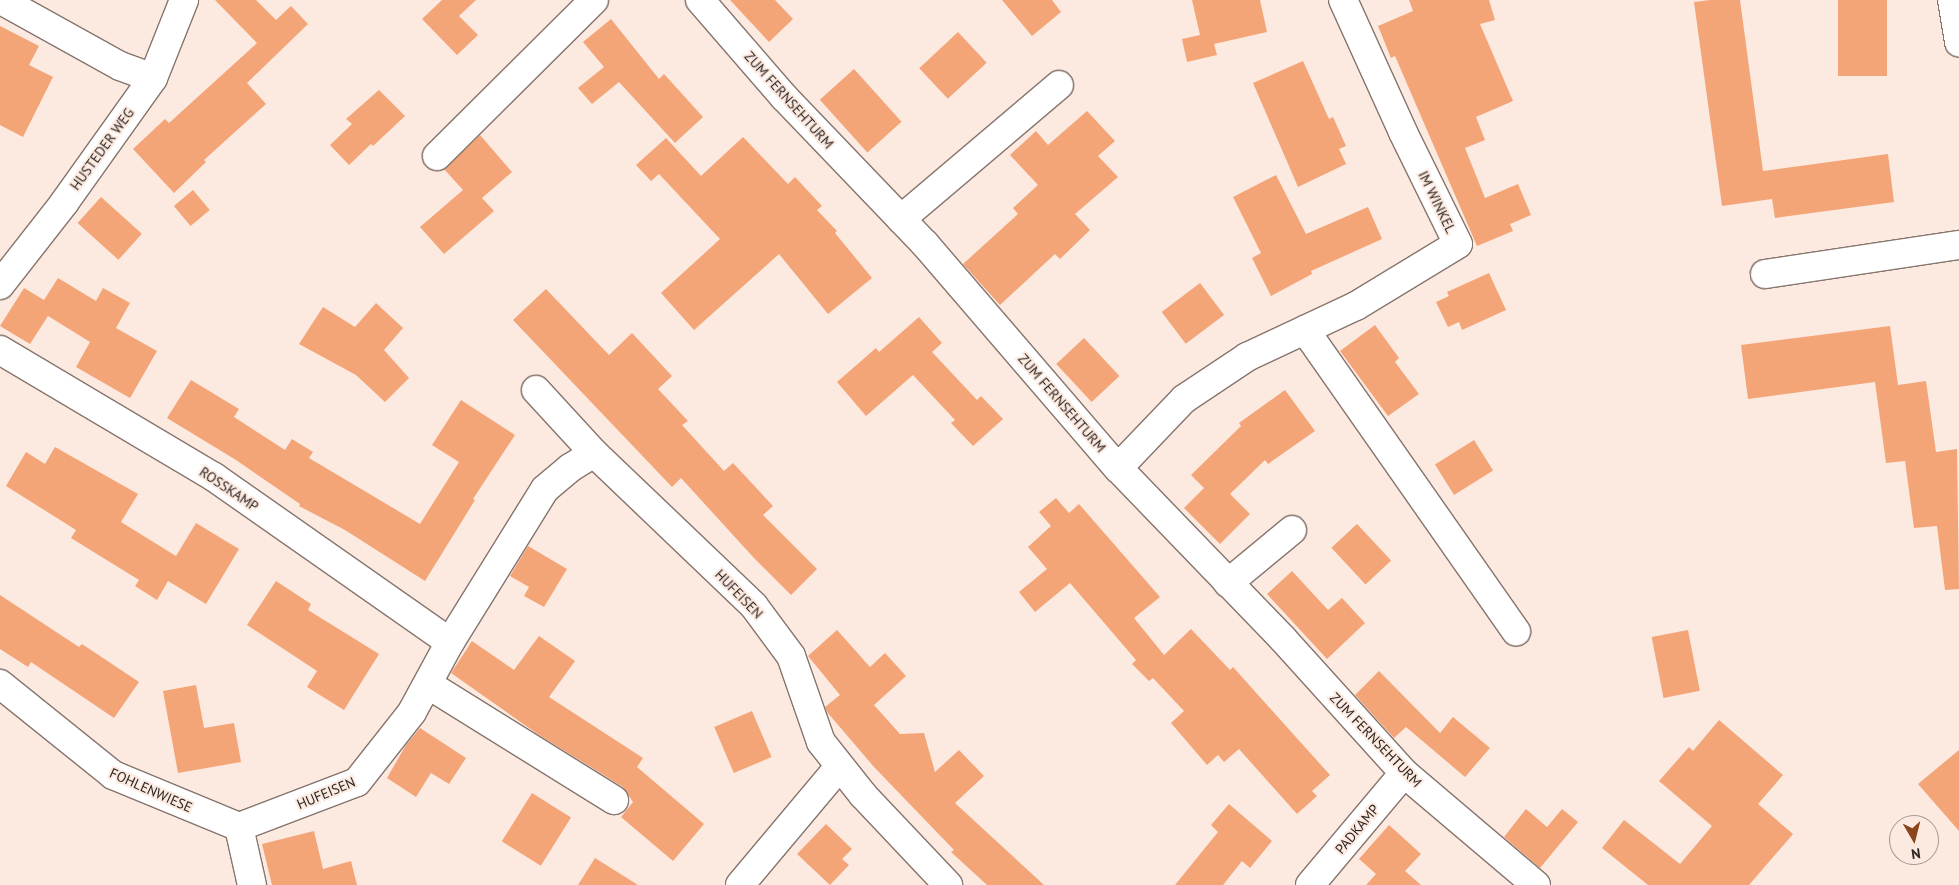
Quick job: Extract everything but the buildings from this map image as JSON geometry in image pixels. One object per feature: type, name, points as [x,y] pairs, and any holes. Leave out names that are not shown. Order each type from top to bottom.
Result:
[{"type":"street","points":[[1,0],[120,66],[153,78]]},
{"type":"street","name":"HUSTEDER WEG","points":[[0,285],[64,203],[153,78],[184,0]]},
{"type":"street","points":[[437,156],[594,0]]},
{"type":"street","name":"ZUM FERNSEHTURM","points":[[700,0],[784,97],[901,219],[1118,468],[1283,639],[1404,773],[1536,885]]},
{"type":"street","name":"IM WINKEL","points":[[1118,468],[1184,399],[1247,357],[1356,306],[1458,244],[1403,132],[1343,0]]},
{"type":"street","points":[[1952,0],[1959,42]]},
{"type":"street","points":[[901,219],[1059,85]]},
{"type":"street","points":[[1765,274],[1959,245]]},
{"type":"street","points":[[1305,330],[1516,631]]},
{"type":"street","name":"ROSSKAMP","points":[[0,350],[214,477],[450,642]]},
{"type":"street","name":"HUFEISEN","points":[[536,390],[594,453],[754,606],[791,656],[821,742],[863,794],[948,885]]},
{"type":"street","name":"HUFEISEN","points":[[239,827],[358,782],[412,712],[429,685],[450,642],[546,489],[570,468],[594,453]]},
{"type":"street","points":[[1228,583],[1292,530]]},
{"type":"street","name":"FOHLENWIESE","points":[[0,684],[113,775],[239,827]]},
{"type":"street","points":[[429,685],[614,800]]},
{"type":"street","points":[[740,885],[840,766]]},
{"type":"street","name":"PADKAMP","points":[[1310,885],[1404,773]]},
{"type":"street","points":[[239,827],[252,885]]}]
